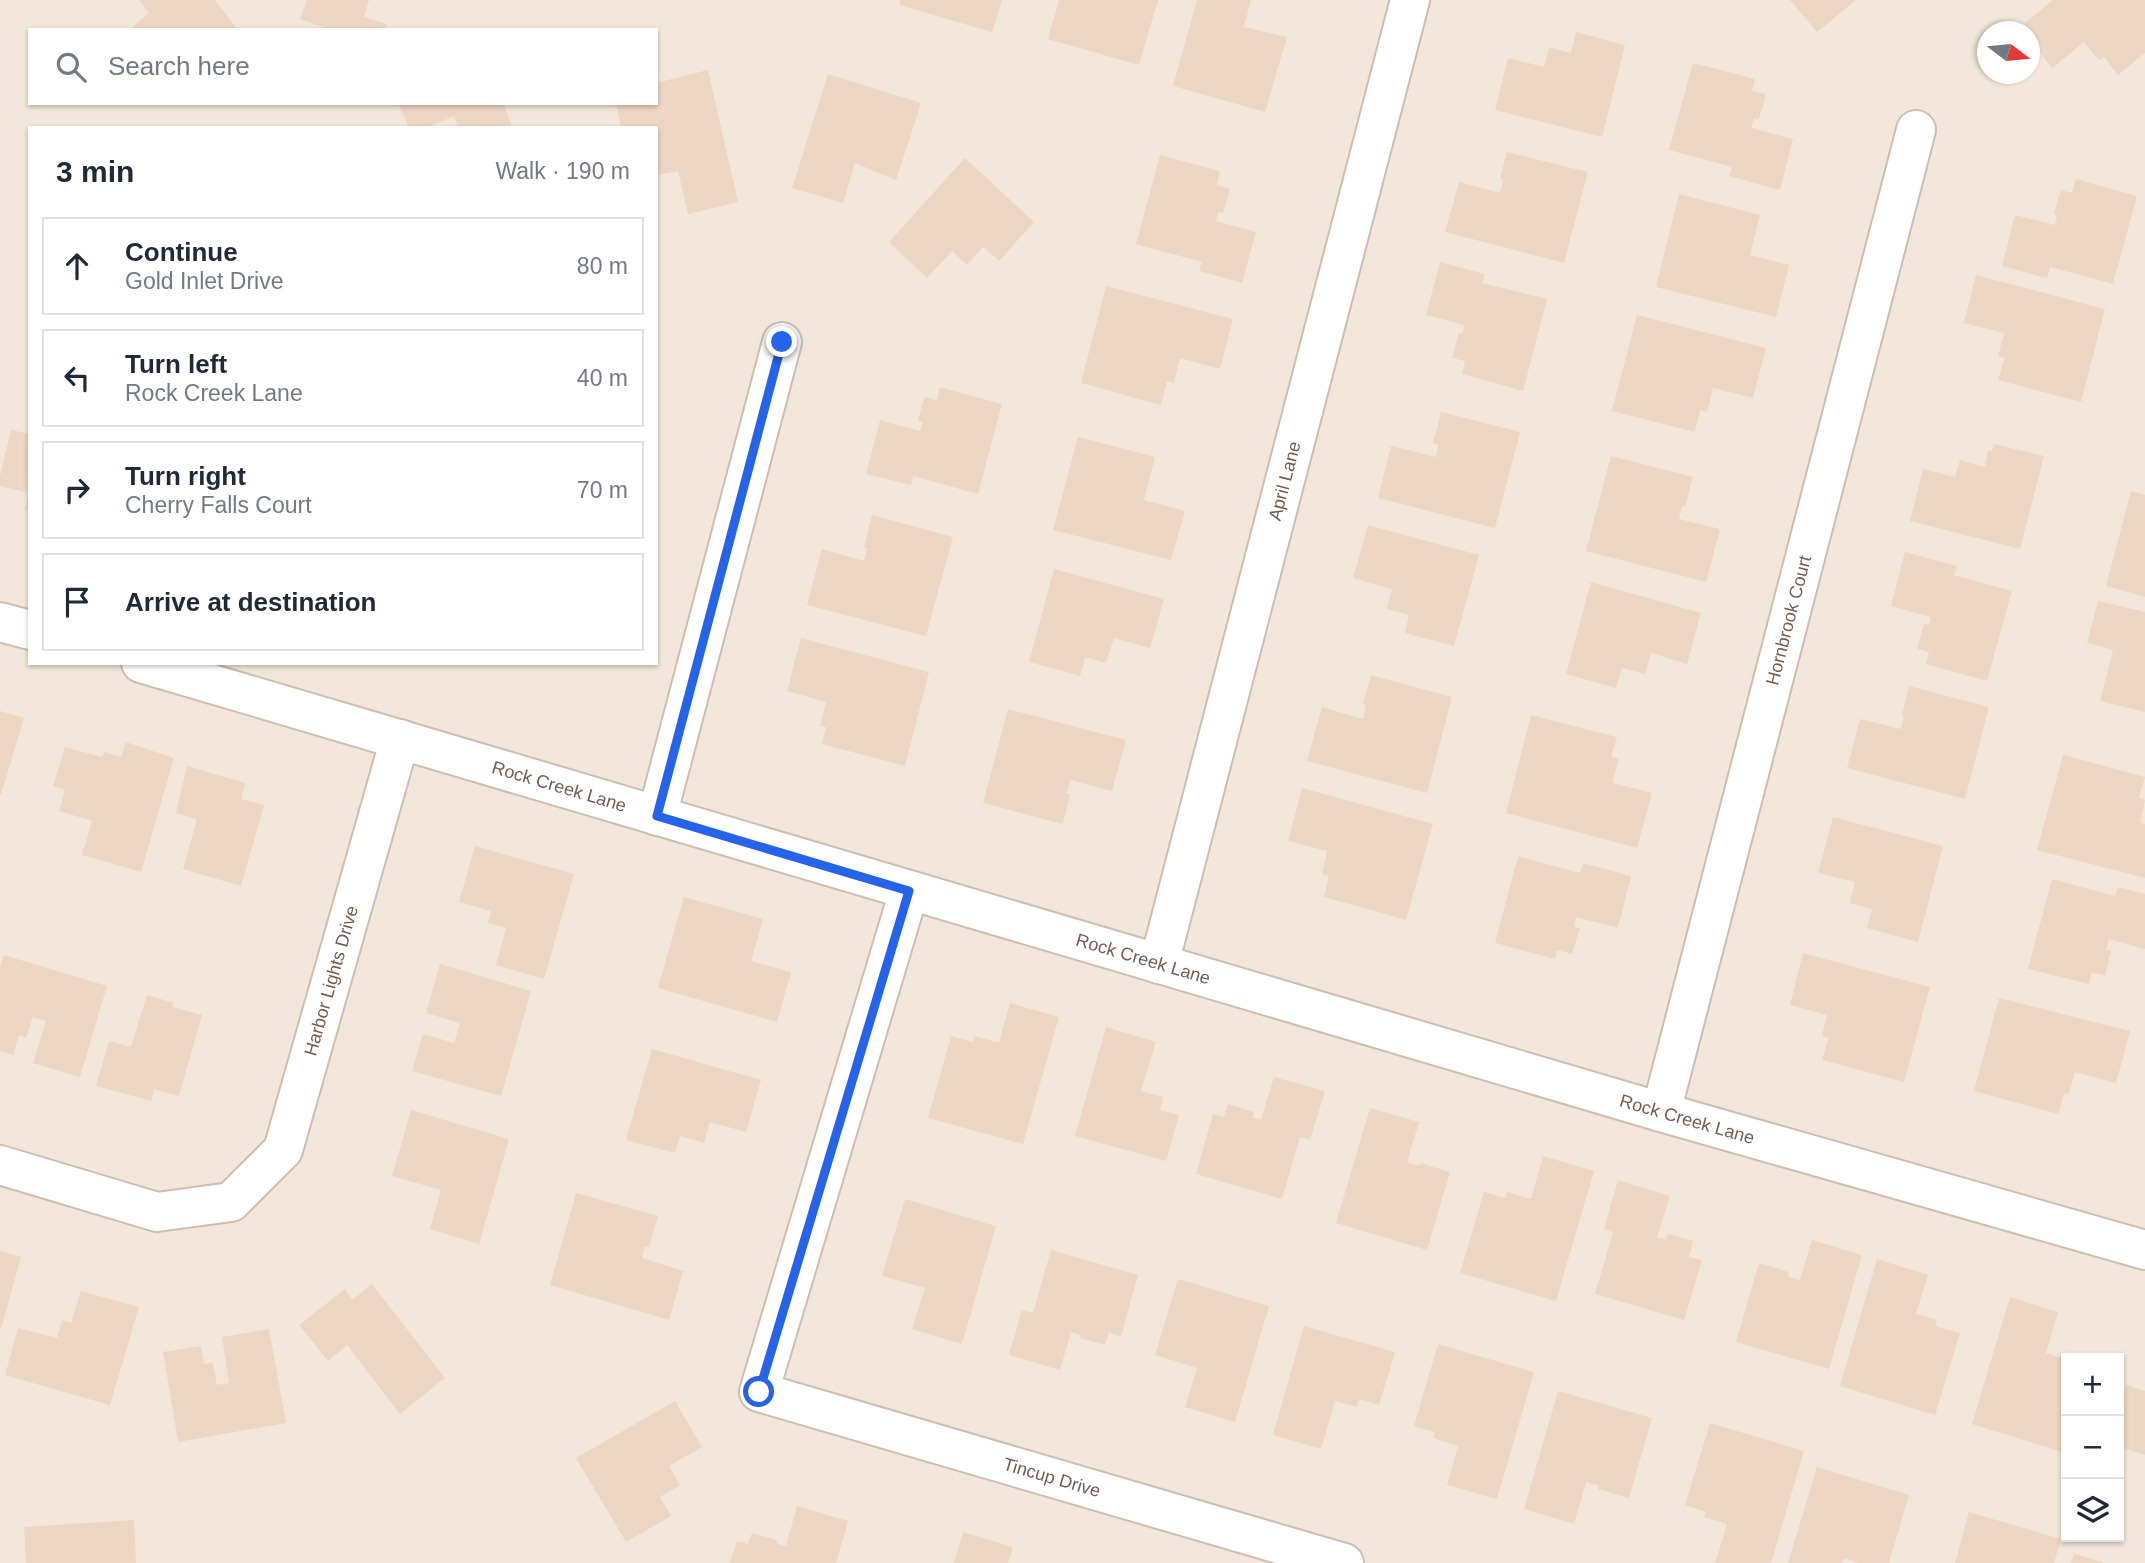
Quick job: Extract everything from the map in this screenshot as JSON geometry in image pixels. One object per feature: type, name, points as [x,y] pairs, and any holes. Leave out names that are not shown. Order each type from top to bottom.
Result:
[{"type":"street","name":"April Lane","points":[[1159,964],[1410,0]]},
{"type":"street","name":"Hornbrook Court","points":[[1661,1112],[1916,130]]},
{"type":"street","points":[[657,816],[782,342]]},
{"type":"street","points":[[0,622],[28,629]]},
{"type":"street","name":"Rock Creek Lane","points":[[151,665],[1661,1112],[2145,1250]]},
{"type":"street","name":"Harbor Lights Drive","points":[[0,1165],[157,1212],[231,1202],[283,1150],[400,739]]},
{"type":"street","name":"Tincup Drive","points":[[909,891],[759,1392],[1345,1563]]},
{"type":"shaded area","points":[[0,0],[2145,0],[2145,1563],[0,1563]]},
{"type":"building","points":[[139,0],[215,0],[236,28],[131,28],[149,13]]},
{"type":"building","points":[[307,0],[369,0],[364,17],[387,24],[386,28],[323,28],[300,19]]},
{"type":"building","points":[[900,0],[1002,0],[992,32],[899,5]]},
{"type":"building","points":[[1059,0],[1158,0],[1139,65],[1048,39]]},
{"type":"building","points":[[1197,0],[1251,0],[1244,27],[1287,37],[1265,112],[1173,86]]},
{"type":"building","points":[[1790,0],[1856,0],[1817,32]]},
{"type":"building","points":[[2053,0],[2145,0],[2145,53],[2118,75],[2104,57],[2099,60],[2084,42],[2052,68],[2040,53],[2040,21],[2028,21]]},
{"type":"building","points":[[1576,32],[1625,45],[1602,137],[1495,110],[1508,58],[1544,67],[1549,47],[1571,53]]},
{"type":"building","points":[[1693,63],[1755,79],[1752,91],[1766,94],[1759,119],[1754,118],[1751,128],[1793,139],[1780,190],[1729,176],[1732,167],[1669,150]]},
{"type":"building","points":[[708,70],[738,202],[688,214],[678,171],[658,175],[658,126],[621,126],[616,105],[658,105],[658,82]]},
{"type":"building","points":[[828,74],[921,103],[896,180],[855,163],[843,203],[792,188]]},
{"type":"building","points":[[399,105],[504,105],[512,126],[457,126],[454,116],[430,126],[408,126]]},
{"type":"building","points":[[1507,152],[1588,172],[1564,263],[1445,232],[1459,182],[1500,193],[1503,179],[1500,179]]},
{"type":"building","points":[[1160,155],[1220,171],[1217,185],[1230,189],[1223,213],[1218,212],[1216,221],[1256,232],[1242,283],[1199,271],[1202,262],[1136,244]]},
{"type":"building","points":[[965,158],[1034,222],[999,261],[983,247],[967,265],[952,251],[927,278],[889,242]]},
{"type":"building","points":[[2076,179],[2137,196],[2113,284],[2050,267],[2047,278],[2002,266],[2015,215],[2055,225],[2057,215],[2054,214],[2061,190],[2072,193]]},
{"type":"building","points":[[1679,194],[1760,215],[1750,255],[1789,265],[1776,317],[1656,287]]},
{"type":"building","points":[[1440,262],[1485,274],[1482,283],[1547,299],[1523,391],[1462,374],[1465,361],[1452,358],[1459,333],[1462,334],[1465,325],[1426,315]]},
{"type":"building","points":[[1976,275],[2105,309],[2081,402],[1998,380],[2005,358],[1998,356],[2004,333],[1964,323]]},
{"type":"building","points":[[1106,286],[1233,319],[1220,369],[1180,358],[1174,383],[1167,381],[1161,405],[1081,383]]},
{"type":"building","points":[[1637,315],[1766,348],[1753,398],[1713,388],[1707,412],[1700,410],[1695,432],[1612,411]]},
{"type":"building","points":[[940,387],[1002,404],[978,494],[913,476],[911,485],[866,474],[880,420],[920,431],[923,422],[918,421],[924,397],[937,400]]},
{"type":"building","points":[[1441,412],[1520,432],[1495,528],[1378,498],[1391,446],[1436,457],[1438,445],[1433,443]]},
{"type":"building","points":[[11,430],[28,434],[28,493],[0,486]]},
{"type":"building","points":[[1078,437],[1155,457],[1144,500],[1185,511],[1171,560],[1053,530]]},
{"type":"building","points":[[1994,444],[2044,456],[2020,549],[1910,521],[1923,469],[1955,477],[1960,460],[1985,467],[1988,451],[1992,451]]},
{"type":"building","points":[[1611,456],[1693,477],[1679,519],[1720,529],[1706,582],[1586,551]]},
{"type":"building","points":[[2131,491],[2145,495],[2145,597],[2106,586]]},
{"type":"building","points":[[872,515],[953,537],[926,636],[807,605],[822,549],[864,561],[867,549],[864,548]]},
{"type":"building","points":[[1368,525],[1479,555],[1454,646],[1405,633],[1409,615],[1387,609],[1392,589],[1353,578]]},
{"type":"building","points":[[1905,552],[1957,566],[1954,575],[2012,591],[1987,681],[1926,664],[1929,652],[1917,649],[1924,624],[1929,625],[1931,617],[1891,606]]},
{"type":"building","points":[[1054,569],[1164,599],[1150,648],[1114,638],[1106,663],[1085,657],[1080,676],[1029,662]]},
{"type":"building","points":[[1591,582],[1701,613],[1687,664],[1651,653],[1645,674],[1622,668],[1616,688],[1566,674]]},
{"type":"building","points":[[2098,601],[2145,612],[2145,712],[2100,701],[2113,650],[2087,643]]},
{"type":"building","points":[[801,638],[929,672],[905,766],[822,744],[826,727],[820,726],[826,702],[787,691]]},
{"type":"building","points":[[1371,675],[1452,697],[1427,793],[1307,761],[1322,707],[1363,719],[1366,705],[1363,704]]},
{"type":"building","points":[[1909,686],[1989,707],[1965,799],[1847,768],[1860,719],[1901,729]]},
{"type":"building","points":[[1008,709],[1126,740],[1112,791],[1071,780],[1066,794],[1070,794],[1063,824],[983,803]]},
{"type":"building","points":[[0,711],[24,718],[1,794],[0,794]]},
{"type":"building","points":[[1531,715],[1617,737],[1611,757],[1619,759],[1612,783],[1652,793],[1637,848],[1506,813]]},
{"type":"building","points":[[126,742],[174,758],[141,872],[82,855],[92,821],[59,811],[65,790],[53,786],[65,747],[102,757],[104,752],[121,757]]},
{"type":"building","points":[[2063,755],[2145,777],[2139,798],[2145,800],[2140,823],[2145,824],[2145,878],[2037,850]]},
{"type":"building","points":[[187,766],[245,783],[241,799],[264,805],[241,886],[183,869],[197,819],[176,813]]},
{"type":"building","points":[[1302,788],[1433,824],[1406,920],[1324,897],[1329,876],[1322,874],[1327,851],[1288,841]]},
{"type":"building","points":[[1833,817],[1943,846],[1918,942],[1867,928],[1872,909],[1850,903],[1855,882],[1818,873]]},
{"type":"building","points":[[475,846],[574,874],[544,979],[496,965],[506,928],[488,923],[491,911],[459,902]]},
{"type":"building","points":[[1518,856],[1580,873],[1583,863],[1631,876],[1618,928],[1576,917],[1574,927],[1580,928],[1572,954],[1557,950],[1555,959],[1495,943]]},
{"type":"building","points":[[2052,879],[2115,896],[2118,887],[2145,894],[2145,949],[2109,939],[2106,950],[2111,951],[2105,976],[2092,972],[2089,984],[2028,969]]},
{"type":"building","points":[[684,897],[763,919],[751,961],[791,972],[777,1022],[658,988]]},
{"type":"building","points":[[1803,953],[1930,987],[1904,1082],[1822,1060],[1829,1038],[1822,1036],[1827,1015],[1790,1005]]},
{"type":"building","points":[[4,955],[107,986],[80,1077],[33,1063],[46,1021],[33,1017],[26,1038],[19,1035],[13,1055],[0,1051],[0,968]]},
{"type":"building","points":[[440,964],[531,991],[501,1096],[412,1071],[423,1034],[454,1043],[460,1023],[426,1013]]},
{"type":"building","points":[[147,995],[174,1003],[172,1007],[202,1015],[179,1096],[154,1089],[151,1101],[96,1086],[109,1041],[131,1047]]},
{"type":"building","points":[[1999,998],[2130,1031],[2116,1083],[2075,1072],[2069,1094],[2064,1093],[2058,1114],[1974,1091]]},
{"type":"building","points":[[1010,1003],[1059,1017],[1023,1144],[928,1118],[951,1036],[973,1042],[975,1036],[999,1043]]},
{"type":"building","points":[[1106,1027],[1156,1042],[1141,1091],[1163,1097],[1160,1110],[1179,1115],[1166,1161],[1075,1136]]},
{"type":"building","points":[[652,1049],[761,1080],[746,1132],[710,1122],[704,1143],[680,1136],[675,1153],[626,1140]]},
{"type":"building","points":[[1274,1077],[1325,1091],[1310,1140],[1300,1137],[1282,1199],[1196,1174],[1213,1114],[1224,1117],[1228,1104],[1254,1112],[1253,1118],[1261,1120]]},
{"type":"building","points":[[1370,1108],[1419,1122],[1407,1162],[1450,1172],[1427,1250],[1336,1223]]},
{"type":"building","points":[[411,1110],[509,1139],[479,1244],[430,1229],[441,1190],[392,1176]]},
{"type":"building","points":[[1543,1156],[1594,1171],[1556,1301],[1460,1273],[1484,1192],[1505,1198],[1507,1192],[1531,1199]]},
{"type":"building","points":[[1618,1180],[1670,1196],[1657,1237],[1666,1240],[1668,1234],[1693,1241],[1689,1257],[1702,1260],[1684,1320],[1595,1294],[1613,1232],[1604,1229]]},
{"type":"building","points":[[576,1193],[658,1216],[649,1247],[645,1246],[642,1258],[683,1271],[669,1320],[550,1285]]},
{"type":"building","points":[[905,1199],[996,1226],[962,1344],[912,1329],[925,1288],[882,1276]]},
{"type":"building","points":[[1812,1240],[1862,1255],[1829,1369],[1736,1342],[1759,1263],[1789,1272],[1788,1277],[1800,1280]]},
{"type":"building","points":[[1051,1250],[1138,1275],[1121,1337],[1109,1332],[1105,1345],[1080,1338],[1081,1335],[1071,1332],[1060,1370],[1009,1355],[1022,1310],[1033,1313]]},
{"type":"building","points":[[0,1251],[21,1257],[1,1329],[0,1329]]},
{"type":"building","points":[[1877,1259],[1928,1275],[1916,1314],[1937,1320],[1935,1326],[1960,1333],[1935,1415],[1840,1386]]},
{"type":"building","points":[[1178,1279],[1269,1306],[1235,1422],[1185,1407],[1197,1368],[1155,1355]]},
{"type":"building","points":[[372,1284],[445,1378],[400,1414],[347,1345],[328,1361],[299,1325],[345,1289],[352,1300]]},
{"type":"building","points":[[81,1291],[139,1307],[110,1405],[5,1375],[18,1328],[57,1338],[62,1320],[71,1323]]},
{"type":"building","points":[[2010,1297],[2058,1312],[2046,1353],[2061,1358],[2061,1452],[1972,1424]]},
{"type":"building","points":[[1304,1326],[1395,1352],[1379,1405],[1359,1399],[1357,1407],[1335,1401],[1321,1449],[1273,1435]]},
{"type":"building","points":[[269,1329],[286,1423],[178,1442],[163,1352],[201,1346],[204,1364],[213,1363],[217,1385],[229,1383],[222,1337]]},
{"type":"building","points":[[1438,1344],[1534,1372],[1497,1499],[1447,1485],[1458,1446],[1433,1438],[1435,1432],[1414,1426]]},
{"type":"building","points":[[2126,1385],[2145,1391],[2145,1455],[2124,1449]]},
{"type":"building","points":[[1558,1391],[1652,1418],[1629,1498],[1598,1489],[1599,1486],[1586,1482],[1574,1524],[1524,1509]]},
{"type":"building","points":[[675,1401],[702,1447],[669,1466],[680,1485],[660,1497],[671,1516],[626,1542],[576,1458]]},
{"type":"building","points":[[1710,1423],[1804,1451],[1771,1563],[1715,1563],[1727,1524],[1704,1517],[1706,1512],[1685,1505]]},
{"type":"building","points":[[1817,1467],[1909,1495],[1889,1563],[1859,1563],[1844,1558],[1842,1563],[1788,1563]]},
{"type":"building","points":[[797,1506],[848,1521],[836,1563],[730,1563],[737,1541],[748,1544],[752,1533],[777,1540],[776,1543],[786,1546]]},
{"type":"building","points":[[1969,1512],[2061,1539],[2054,1563],[1955,1563]]},
{"type":"building","points":[[134,1520],[136,1563],[26,1563],[24,1527]]},
{"type":"building","points":[[963,1532],[1013,1547],[1008,1563],[954,1563]]},
{"type":"building","points":[[2074,1554],[2103,1562],[2103,1563],[2071,1563]]},
{"type":"route","points":[[759,1392],[909,891],[657,816],[782,342]]}]
